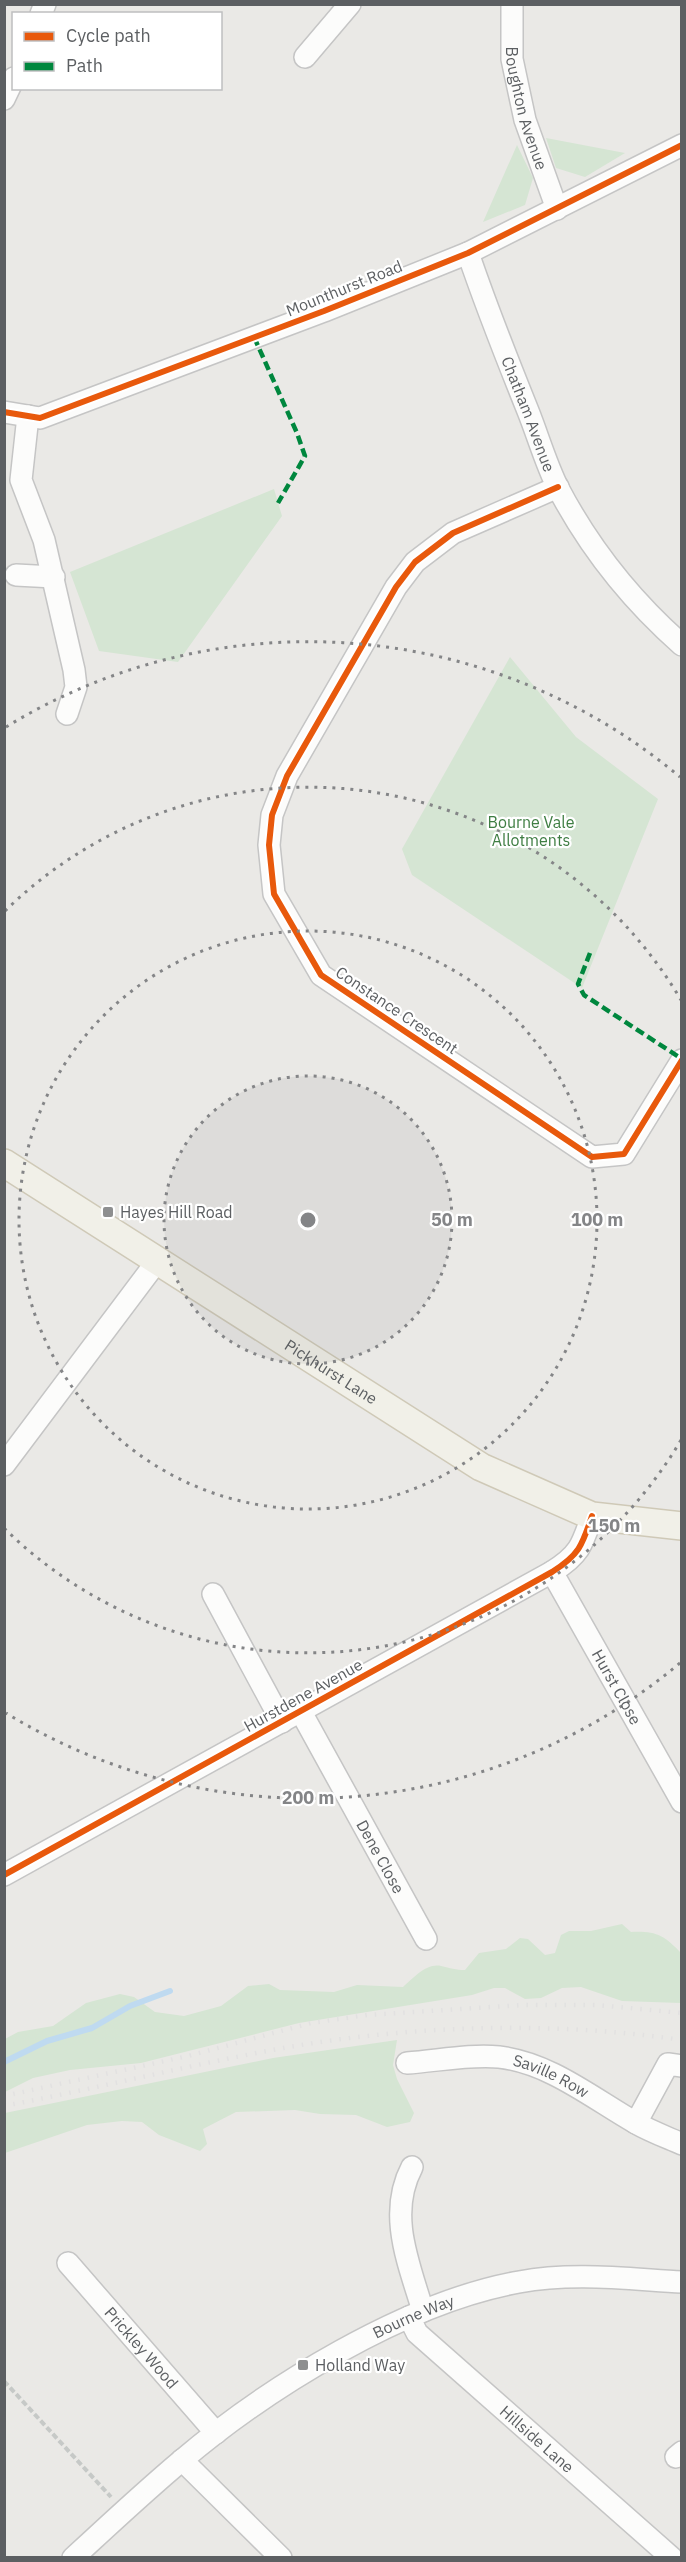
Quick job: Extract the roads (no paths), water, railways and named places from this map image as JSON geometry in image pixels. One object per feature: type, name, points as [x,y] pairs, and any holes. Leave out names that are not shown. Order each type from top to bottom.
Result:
[{"type":"main road","name":"Pickhurst Lane","points":[[4,1163],[481,1467],[592,1516],[681,1526]]},
{"type":"street","points":[[305,57],[350,4]]},
{"type":"street","name":"Boughton Avenue","points":[[512,4],[512,59],[525,120],[557,209]]},
{"type":"street","points":[[4,99],[12,82]]},
{"type":"street","name":"Mounthurst Road","points":[[4,412],[40,418],[324,311],[468,253],[681,146]]},
{"type":"street","name":"Chatham Avenue","points":[[468,253],[487,308],[558,487],[587,535],[628,592],[649,616],[681,645]]},
{"type":"street","points":[[28,416],[21,480],[44,540],[54,577],[76,687],[67,714]]},
{"type":"street","name":"Constance Crescent","points":[[558,487],[453,533],[415,562],[396,587],[287,776],[272,815],[269,845],[274,894],[321,975],[592,1157],[624,1154],[681,1060]]},
{"type":"street","points":[[16,575],[54,577]]},
{"type":"street","points":[[4,1465],[158,1260]]},
{"type":"street","name":"Hurstdene Avenue","points":[[4,1875],[552,1572],[572,1558],[584,1539],[592,1516]]},
{"type":"street","name":"Hurst Close","points":[[552,1572],[681,1802]]},
{"type":"street","name":"Dene Close","points":[[213,1594],[291,1717],[426,1940]]},
{"type":"street","name":"Saville Row","points":[[407,2063],[481,2056],[519,2062],[585,2090],[636,2123],[681,2144]]},
{"type":"street","points":[[636,2123],[668,2064],[681,2066]]},
{"type":"street","points":[[412,2167],[404,2182],[399,2209],[416,2314]]},
{"type":"street","name":"Prickley Wood","points":[[68,2263],[216,2433]]},
{"type":"street","name":"Bourne Way","points":[[73,2558],[182,2460],[216,2433],[320,2364],[372,2334],[416,2314],[491,2288],[546,2278],[596,2277],[681,2282]]},
{"type":"street","name":"Hillside Lane","points":[[416,2314],[417,2332],[672,2558]]},
{"type":"street","points":[[182,2460],[281,2558]]},
{"type":"waterway","points":[[4,2062],[47,2041],[92,2028],[130,2006],[170,1991]]},
{"type":"railway","points":[[4,2096],[188,2056],[311,2023],[367,2015],[523,2005],[597,2005],[682,2013]]},
{"type":"railway","points":[[4,2106],[289,2047],[386,2034],[485,2028],[535,2028],[584,2030],[682,2040]]},
{"type":"place","name":"Hayes Hill Road","points":[[108,1212]]},
{"type":"place","name":"Holland Way","points":[[303,2365]]},
{"type":"park label","name":"Bourne Vale Allotments","points":[[531,831]]}]
